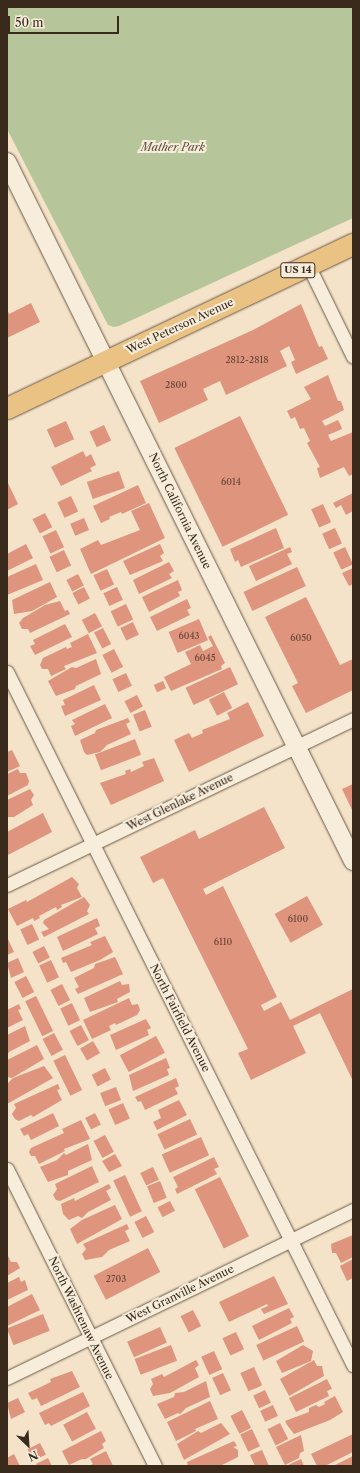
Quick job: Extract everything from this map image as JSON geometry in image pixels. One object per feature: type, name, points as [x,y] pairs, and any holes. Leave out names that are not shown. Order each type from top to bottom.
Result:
[{"type":"main road","name":"North California Avenue","points":[[7,162],[353,861]]},
{"type":"main road","name":"West Peterson Avenue","points":[[7,408],[353,244]]},
{"type":"street","points":[[308,266],[353,357]]},
{"type":"street","name":"North Fairfield Avenue","points":[[7,672],[353,1365]]},
{"type":"street","name":"West Glenlake Avenue","points":[[7,885],[353,719]]},
{"type":"street","name":"North Washtenaw Avenue","points":[[7,1169],[155,1466]]},
{"type":"street","name":"West Granville Avenue","points":[[7,1378],[353,1210]]},
{"type":"green space","name":"Mather Park","points":[[7,7],[353,7],[353,218],[119,326],[114,327],[108,325],[7,129]]},
{"type":"building","points":[[31,303],[40,322],[7,338],[7,309],[9,314]]},
{"type":"building","points":[[301,304],[319,347],[322,346],[328,359],[296,374],[291,362],[295,360],[289,346],[280,351],[287,366],[226,395],[220,381],[203,389],[208,400],[159,423],[140,381],[253,330]]},
{"type":"building","points":[[328,375],[338,401],[341,401],[344,410],[322,421],[325,426],[338,420],[341,426],[342,429],[328,435],[331,441],[353,432],[353,474],[349,476],[344,467],[320,478],[317,468],[320,467],[307,443],[310,441],[304,428],[300,429],[295,417],[291,419],[287,411],[311,399],[304,387]]},
{"type":"building","points":[[240,416],[288,515],[223,547],[174,448]]},
{"type":"building","points":[[66,421],[74,439],[55,448],[47,430]]},
{"type":"building","points":[[104,425],[111,440],[97,447],[89,432]]},
{"type":"building","points":[[83,451],[86,457],[91,454],[96,465],[90,468],[92,471],[61,486],[51,467]]},
{"type":"building","points":[[119,471],[125,488],[93,499],[87,482]]},
{"type":"building","points":[[7,481],[18,504],[7,510]]},
{"type":"building","points":[[138,485],[146,503],[122,514],[121,512],[109,517],[110,519],[101,523],[93,506]]},
{"type":"building","points":[[353,493],[353,511],[346,515],[341,505],[336,508],[333,503]]},
{"type":"building","points":[[71,496],[78,511],[65,518],[57,502]]},
{"type":"building","points":[[149,503],[165,538],[91,574],[80,549],[98,540],[101,545],[140,530],[131,511]]},
{"type":"building","points":[[323,504],[331,522],[319,528],[311,509]]},
{"type":"building","points":[[45,513],[52,527],[40,534],[33,519]]},
{"type":"building","points":[[84,518],[89,530],[75,536],[70,524]]},
{"type":"building","points":[[276,528],[284,548],[241,567],[238,560],[235,562],[230,549]]},
{"type":"building","points":[[335,528],[342,544],[329,549],[322,534]]},
{"type":"building","points":[[56,530],[64,547],[50,554],[42,536]]},
{"type":"building","points":[[26,544],[33,558],[7,571],[7,554]]},
{"type":"building","points":[[160,544],[164,553],[160,556],[163,561],[130,575],[123,561]]},
{"type":"building","points":[[290,547],[292,552],[287,554],[292,564],[256,581],[249,566]]},
{"type":"building","points":[[345,547],[353,564],[341,570],[333,552]]},
{"type":"building","points":[[64,550],[71,565],[57,572],[49,557]]},
{"type":"building","points":[[169,562],[174,571],[169,574],[172,578],[139,594],[133,580]]},
{"type":"building","points":[[36,564],[43,580],[7,595],[7,577]]},
{"type":"building","points":[[297,567],[306,586],[252,611],[244,592]]},
{"type":"building","points":[[353,568],[353,584],[349,586],[342,573]]},
{"type":"building","points":[[107,569],[114,584],[101,591],[93,575]]},
{"type":"building","points":[[78,574],[84,586],[72,591],[66,580]]},
{"type":"building","points":[[178,580],[182,590],[178,592],[180,596],[149,612],[142,597]]},
{"type":"building","points":[[50,582],[57,597],[32,611],[14,614],[12,600]]},
{"type":"building","points":[[84,587],[90,599],[78,604],[72,593]]},
{"type":"building","points":[[117,587],[123,600],[109,606],[103,593]]},
{"type":"building","points":[[306,597],[340,665],[353,659],[353,690],[306,713],[292,686],[298,683],[265,617]]},
{"type":"building","points":[[187,599],[191,608],[187,610],[190,615],[157,631],[150,617]]},
{"type":"building","points":[[60,601],[65,611],[68,610],[70,614],[30,633],[28,629],[22,629],[19,623],[23,618],[45,605]]},
{"type":"building","points":[[126,604],[133,619],[118,627],[111,611]]},
{"type":"building","points":[[95,613],[102,626],[89,633],[82,620]]},
{"type":"building","points":[[199,619],[208,640],[178,653],[169,632]]},
{"type":"building","points":[[133,622],[139,635],[126,641],[120,628]]},
{"type":"building","points":[[65,624],[72,637],[35,655],[30,646],[35,644],[33,640]]},
{"type":"building","points":[[103,628],[111,644],[102,649],[94,633]]},
{"type":"building","points":[[88,634],[97,653],[64,666],[66,669],[51,676],[48,669],[42,669],[40,665],[43,658],[66,647],[67,649],[72,647],[70,643]]},
{"type":"building","points":[[211,635],[225,663],[221,666],[222,669],[171,691],[164,677],[191,664],[185,652],[200,645],[203,651],[213,646],[208,637]]},
{"type":"building","points":[[114,649],[123,667],[111,673],[102,655]]},
{"type":"building","points":[[96,659],[101,674],[76,686],[75,689],[56,696],[48,681],[72,667],[76,668]]},
{"type":"building","points":[[230,667],[238,684],[194,705],[186,688]]},
{"type":"building","points":[[126,673],[132,686],[118,692],[112,679]]},
{"type":"building","points":[[163,681],[166,688],[157,692],[154,685]]},
{"type":"building","points":[[94,685],[101,700],[65,716],[61,706],[65,705],[63,700]]},
{"type":"building","points":[[224,692],[232,708],[217,716],[209,700]]},
{"type":"building","points":[[137,695],[143,707],[130,713],[125,701]]},
{"type":"building","points":[[248,702],[264,736],[189,772],[174,740],[189,733],[192,738],[203,733],[202,730],[230,719],[227,713]]},
{"type":"building","points":[[105,704],[112,718],[75,736],[71,726],[75,724],[72,720]]},
{"type":"building","points":[[145,710],[152,727],[140,732],[133,715]]},
{"type":"building","points":[[128,718],[130,722],[126,724],[131,734],[107,745],[100,752],[87,755],[84,752],[80,740],[95,733],[96,730]]},
{"type":"building","points":[[135,739],[141,755],[101,770],[95,754]]},
{"type":"building","points":[[12,750],[20,766],[7,772],[7,752]]},
{"type":"building","points":[[154,758],[164,781],[111,805],[100,783],[126,774],[125,771],[130,769],[131,772],[144,766],[142,762]]},
{"type":"building","points":[[18,769],[20,773],[26,773],[29,781],[28,785],[7,796],[7,774]]},
{"type":"building","points":[[353,784],[353,812],[342,789]]},
{"type":"building","points":[[30,789],[34,795],[31,800],[33,805],[14,817],[7,817],[7,800]]},
{"type":"building","points":[[264,807],[285,848],[203,889],[206,895],[223,886],[277,997],[261,1005],[264,1011],[281,1002],[290,1020],[353,989],[353,1081],[320,1013],[293,1026],[306,1053],[251,1080],[238,1053],[248,1049],[163,878],[153,883],[140,857],[195,830],[199,839]]},
{"type":"building","points":[[43,813],[52,832],[8,855],[7,832]]},
{"type":"building","points":[[72,877],[79,884],[77,888],[82,897],[61,905],[62,907],[57,910],[56,907],[39,916],[40,918],[34,921],[33,918],[17,926],[8,909],[26,900],[27,902]]},
{"type":"building","points":[[307,896],[323,925],[291,943],[275,914]]},
{"type":"building","points":[[84,897],[90,905],[87,911],[89,914],[44,937],[41,932],[49,929],[43,923],[44,920]]},
{"type":"building","points":[[97,918],[100,926],[95,928],[98,934],[63,951],[57,937]]},
{"type":"building","points":[[32,924],[39,939],[27,945],[20,929]]},
{"type":"building","points":[[105,936],[113,952],[100,960],[71,972],[66,962],[63,963],[61,958],[92,945],[90,942]]},
{"type":"building","points":[[7,937],[14,952],[7,955]]},
{"type":"building","points":[[44,946],[50,958],[38,963],[32,952]]},
{"type":"building","points":[[115,957],[123,974],[78,994],[75,989],[79,987],[74,978],[94,968],[95,964]]},
{"type":"building","points":[[18,958],[24,972],[11,978],[7,963]]},
{"type":"building","points":[[51,960],[59,977],[47,983],[39,965]]},
{"type":"building","points":[[26,976],[34,992],[23,998],[14,982]]},
{"type":"building","points":[[120,981],[122,985],[129,984],[130,992],[117,999],[118,1002],[90,1012],[84,998]]},
{"type":"building","points":[[62,984],[70,1000],[59,1006],[50,990]]},
{"type":"building","points":[[36,996],[53,1031],[42,1036],[25,1001]]},
{"type":"building","points":[[129,998],[132,1005],[138,1004],[140,1010],[137,1015],[116,1025],[115,1023],[109,1026],[111,1030],[92,1039],[83,1020]]},
{"type":"building","points":[[72,1003],[80,1020],[68,1026],[60,1008]]},
{"type":"building","points":[[19,1004],[21,1009],[18,1010],[23,1020],[7,1028],[7,1010]]},
{"type":"building","points":[[146,1019],[151,1028],[147,1030],[149,1035],[116,1050],[110,1035]]},
{"type":"building","points":[[81,1025],[89,1040],[78,1046],[70,1031]]},
{"type":"building","points":[[25,1026],[30,1041],[9,1052],[7,1056],[7,1035]]},
{"type":"building","points":[[54,1033],[63,1050],[51,1056],[43,1039]]},
{"type":"building","points":[[156,1036],[165,1053],[129,1072],[120,1055]]},
{"type":"building","points":[[93,1041],[100,1053],[87,1061],[80,1048]]},
{"type":"building","points":[[37,1045],[44,1059],[12,1078],[7,1077],[7,1060]]},
{"type":"building","points":[[65,1055],[82,1090],[70,1096],[53,1061]]},
{"type":"building","points":[[166,1058],[170,1068],[167,1069],[169,1075],[133,1091],[129,1075]]},
{"type":"building","points":[[44,1066],[53,1078],[7,1104],[7,1084],[13,1078]]},
{"type":"building","points":[[105,1068],[111,1080],[98,1086],[92,1075]]},
{"type":"building","points":[[176,1078],[179,1086],[175,1088],[178,1094],[145,1110],[141,1101],[138,1102],[135,1097]]},
{"type":"building","points":[[58,1084],[60,1089],[57,1090],[62,1100],[33,1117],[31,1115],[19,1121],[15,1119],[12,1114],[16,1108],[14,1104]]},
{"type":"building","points":[[116,1087],[121,1100],[105,1106],[100,1093]]},
{"type":"building","points":[[179,1100],[187,1115],[157,1130],[153,1122],[161,1118],[158,1110]]},
{"type":"building","points":[[123,1103],[130,1119],[115,1125],[108,1110]]},
{"type":"building","points":[[53,1113],[59,1126],[31,1140],[28,1134],[24,1136],[20,1129]]},
{"type":"building","points":[[95,1113],[101,1125],[91,1130],[85,1118]]},
{"type":"building","points":[[190,1119],[197,1134],[165,1150],[157,1134]]},
{"type":"building","points":[[81,1120],[90,1139],[64,1149],[65,1151],[39,1164],[35,1156],[31,1156],[29,1152],[31,1148],[64,1133],[62,1129]]},
{"type":"building","points":[[105,1135],[114,1152],[102,1158],[94,1141]]},
{"type":"building","points":[[201,1137],[209,1155],[170,1173],[162,1154]]},
{"type":"building","points":[[88,1144],[92,1160],[68,1171],[68,1175],[48,1182],[40,1167],[57,1160],[64,1153],[66,1155]]},
{"type":"building","points":[[115,1154],[122,1166],[109,1172],[102,1161]]},
{"type":"building","points":[[214,1157],[219,1167],[214,1169],[217,1174],[177,1194],[175,1189],[178,1187],[173,1177]]},
{"type":"building","points":[[92,1166],[99,1182],[60,1201],[56,1200],[53,1195],[57,1189],[55,1184]]},
{"type":"building","points":[[153,1167],[159,1180],[146,1186],[140,1173]]},
{"type":"building","points":[[125,1175],[142,1211],[130,1217],[113,1180]]},
{"type":"building","points":[[220,1177],[249,1236],[224,1249],[195,1189]]},
{"type":"building","points":[[160,1181],[167,1198],[154,1203],[147,1186]]},
{"type":"building","points":[[109,1184],[111,1188],[106,1191],[111,1200],[88,1212],[82,1218],[78,1216],[69,1220],[63,1214],[61,1204],[74,1198],[75,1201]]},
{"type":"building","points":[[170,1201],[175,1211],[163,1217],[158,1207]]},
{"type":"building","points":[[115,1205],[122,1219],[77,1244],[70,1229],[82,1220]]},
{"type":"building","points":[[146,1216],[154,1232],[143,1238],[134,1222]]},
{"type":"building","points":[[127,1224],[129,1229],[125,1231],[130,1241],[109,1250],[102,1257],[85,1260],[82,1254],[86,1249],[83,1244]]},
{"type":"building","points":[[353,1235],[353,1257],[341,1263],[336,1253],[332,1253],[331,1244]]},
{"type":"building","points":[[148,1248],[160,1272],[106,1300],[94,1276]]},
{"type":"building","points":[[8,1256],[11,1262],[17,1262],[20,1268],[7,1276]]},
{"type":"building","points":[[353,1259],[353,1278],[347,1281],[340,1266]]},
{"type":"building","points":[[274,1276],[288,1304],[264,1314],[261,1309],[268,1306],[267,1304],[229,1322],[219,1302]]},
{"type":"building","points":[[19,1277],[21,1282],[25,1280],[28,1290],[7,1300],[7,1283]]},
{"type":"building","points":[[32,1294],[40,1310],[7,1326],[7,1307]]},
{"type":"building","points":[[289,1308],[294,1317],[290,1319],[292,1323],[259,1340],[252,1326]]},
{"type":"building","points":[[193,1310],[201,1326],[189,1332],[181,1316]]},
{"type":"building","points":[[43,1314],[50,1331],[14,1345],[7,1329]]},
{"type":"building","points":[[297,1326],[304,1341],[263,1360],[256,1345]]},
{"type":"building","points":[[160,1327],[167,1343],[134,1357],[127,1342]]},
{"type":"building","points":[[236,1332],[244,1349],[230,1356],[222,1338]]},
{"type":"building","points":[[171,1345],[177,1361],[141,1375],[135,1359]]},
{"type":"building","points":[[303,1345],[313,1351],[311,1361],[282,1373],[276,1361]]},
{"type":"building","points":[[214,1351],[222,1369],[209,1375],[201,1357]]},
{"type":"building","points":[[196,1360],[199,1365],[195,1368],[199,1377],[170,1393],[153,1396],[150,1389],[153,1384],[151,1379],[162,1374],[164,1377]]},
{"type":"building","points":[[314,1360],[317,1366],[322,1366],[324,1376],[289,1396],[280,1379]]},
{"type":"building","points":[[254,1367],[262,1385],[248,1391],[240,1373]]},
{"type":"building","points":[[72,1371],[80,1387],[41,1406],[37,1398],[32,1400],[28,1393],[51,1382],[50,1379]]},
{"type":"building","points":[[223,1373],[231,1390],[220,1395],[212,1378]]},
{"type":"building","points":[[327,1379],[332,1389],[327,1391],[329,1396],[296,1412],[289,1398]]},
{"type":"building","points":[[206,1381],[210,1397],[186,1408],[180,1414],[178,1413],[165,1419],[157,1404],[174,1397],[175,1393],[184,1392]]},
{"type":"building","points":[[265,1390],[271,1403],[259,1408],[253,1395]]},
{"type":"building","points":[[83,1392],[90,1406],[51,1426],[49,1423],[45,1425],[39,1413]]},
{"type":"building","points":[[335,1396],[343,1412],[330,1420],[294,1434],[287,1425],[285,1421],[309,1412],[309,1408],[316,1405],[319,1407],[325,1404],[324,1402]]},
{"type":"building","points":[[18,1398],[25,1412],[11,1419],[7,1403]]},
{"type":"building","points":[[210,1401],[218,1419],[195,1429],[196,1431],[176,1441],[167,1422]]},
{"type":"building","points":[[273,1405],[278,1416],[265,1422],[260,1411]]},
{"type":"building","points":[[242,1410],[251,1428],[239,1434],[230,1416]]},
{"type":"building","points":[[87,1412],[96,1429],[72,1441],[63,1425]]},
{"type":"building","points":[[221,1423],[230,1434],[184,1460],[177,1444],[198,1431],[201,1433]]},
{"type":"building","points":[[280,1423],[288,1439],[276,1445],[268,1429]]},
{"type":"building","points":[[252,1429],[260,1446],[248,1452],[240,1434]]},
{"type":"building","points":[[101,1431],[106,1441],[102,1444],[104,1448],[86,1459],[82,1459],[69,1465],[62,1451]]},
{"type":"building","points":[[353,1434],[353,1452],[325,1466],[317,1466],[311,1454]]},
{"type":"building","points":[[301,1435],[304,1451],[300,1453],[299,1458],[285,1465],[276,1447]]},
{"type":"building","points":[[234,1441],[237,1446],[233,1447],[238,1450],[238,1457],[220,1466],[188,1466],[187,1462]]},
{"type":"building","points":[[40,1443],[46,1455],[33,1461],[28,1449]]},
{"type":"building","points":[[262,1450],[269,1466],[255,1466],[250,1455]]},
{"type":"building","points":[[106,1451],[113,1466],[88,1466],[93,1464],[90,1459]]},
{"type":"building","points":[[14,1454],[20,1466],[7,1466],[7,1458]]},
{"type":"building","points":[[353,1456],[353,1466],[333,1466]]},
{"type":"building","points":[[48,1458],[52,1466],[37,1466],[36,1464]]},
{"type":"building","points":[[301,1459],[304,1466],[286,1466]]}]
